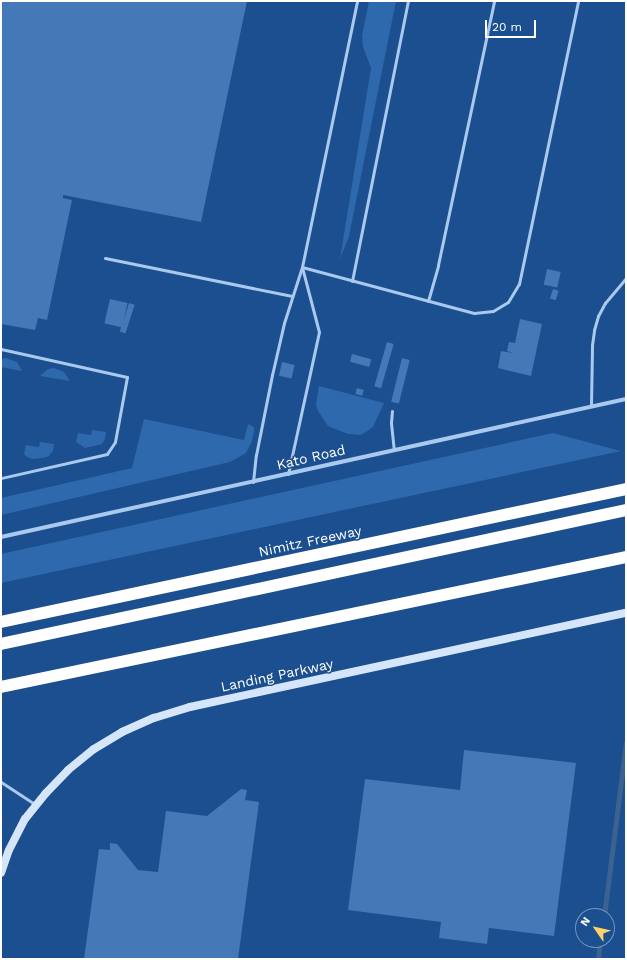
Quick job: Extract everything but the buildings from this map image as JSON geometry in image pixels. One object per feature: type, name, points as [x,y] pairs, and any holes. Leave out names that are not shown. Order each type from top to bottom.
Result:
[{"type":"highway","name":"Nimitz Freeway","points":[[1,622],[626,490]]},
{"type":"highway","points":[[1,644],[626,510]]},
{"type":"highway","points":[[1,687],[626,557]]},
{"type":"street","name":"Kato Road","points":[[1,537],[253,482],[591,405],[626,399]]},
{"type":"street","name":"Landing Parkway","points":[[1,873],[25,819],[68,770],[94,749],[122,732],[154,718],[190,707],[626,614]]},
{"type":"lane","points":[[253,482],[256,455],[272,375],[284,323],[302,267],[358,1]]},
{"type":"lane","points":[[352,281],[408,1]]},
{"type":"lane","points":[[428,301],[438,265],[494,1]]},
{"type":"lane","points":[[302,267],[474,313],[493,311],[508,302],[519,284],[578,1]]},
{"type":"lane","points":[[105,258],[292,296]]},
{"type":"lane","points":[[288,474],[318,332],[302,267]]},
{"type":"lane","points":[[591,405],[592,345],[594,330],[598,316],[605,303],[626,278]]},
{"type":"lane","points":[[1,349],[127,377],[115,442],[107,454],[1,478]]},
{"type":"lane","points":[[392,411],[390,423],[394,450]]},
{"type":"lane","points":[[1,782],[36,805]]},
{"type":"shaded area","points":[[369,1],[396,1],[349,236],[340,259],[371,68],[363,47],[362,36]]},
{"type":"shaded area","points":[[6,358],[17,362],[22,371],[1,367],[1,359]]},
{"type":"shaded area","points":[[54,368],[64,372],[70,381],[40,376],[48,369]]},
{"type":"shaded area","points":[[319,386],[384,403],[373,427],[361,435],[348,434],[328,426],[318,411],[316,405]]},
{"type":"shaded area","points":[[144,419],[244,440],[248,424],[254,427],[254,431],[252,441],[246,453],[230,462],[1,515],[1,498],[132,468]]},
{"type":"shaded area","points":[[92,430],[106,432],[105,439],[102,444],[85,448],[76,442],[78,433],[91,435]]},
{"type":"shaded area","points":[[553,433],[621,451],[1,583],[1,554]]},
{"type":"shaded area","points":[[40,442],[54,444],[53,451],[49,456],[33,459],[24,454],[26,445],[39,447]]},
{"type":"waterway","points":[[605,908],[626,743]]},
{"type":"waterway","points":[[598,959],[599,948]]}]
